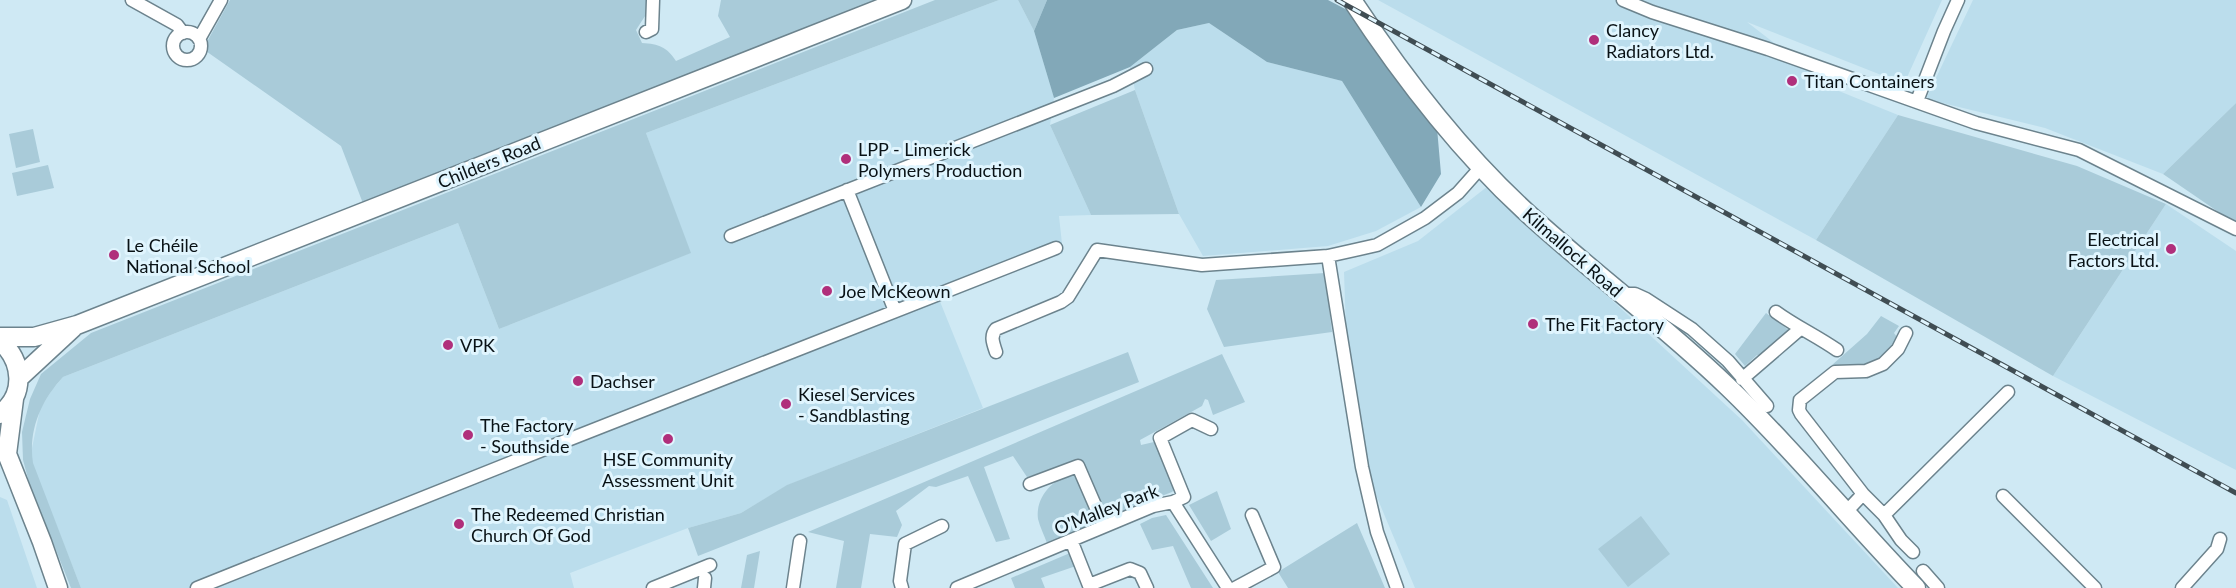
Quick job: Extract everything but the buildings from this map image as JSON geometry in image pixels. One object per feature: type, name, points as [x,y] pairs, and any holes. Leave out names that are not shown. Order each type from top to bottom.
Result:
[{"type":"main road","name":"Childers Road","points":[[0,339],[34,337],[77,325],[902,0]]},
{"type":"main road","name":"Kilmallock Road","points":[[1352,0],[1391,57],[1446,129],[1523,209],[1680,344],[1774,432],[1916,588]]},
{"type":"main road","name":"Childers Road","points":[[19,378],[40,356],[77,325]]},
{"type":"main road","points":[[0,339],[15,358],[19,378],[3,451],[42,542],[58,588]]},
{"type":"main road","points":[[0,414],[15,398]]},
{"type":"street","points":[[132,0],[177,25],[183,33]]},
{"type":"street","points":[[199,39],[221,0]]},
{"type":"street","points":[[646,32],[652,29],[653,0]]},
{"type":"street","points":[[1623,0],[1652,12],[1773,50],[1976,123],[2079,150],[2236,229]]},
{"type":"street","points":[[1917,101],[1958,0]]},
{"type":"street","points":[[183,33],[192,33],[199,39],[201,47],[198,54],[191,59],[182,59],[176,54],[173,45],[176,38],[183,33]]},
{"type":"street","points":[[731,236],[1113,86],[1146,69]]},
{"type":"street","points":[[996,351],[992,339],[996,329],[1068,297],[1097,250],[1202,266],[1328,256],[1377,245],[1425,218],[1458,193],[1482,166]]},
{"type":"street","points":[[847,190],[895,311]]},
{"type":"street","points":[[197,588],[1056,248]]},
{"type":"street","points":[[1328,256],[1362,467],[1377,532],[1396,588]]},
{"type":"street","points":[[1620,294],[1635,294],[1646,299],[1692,329],[1728,361],[1767,406]]},
{"type":"street","points":[[1776,312],[1837,350]]},
{"type":"street","points":[[1680,344],[1692,329]]},
{"type":"street","points":[[1742,379],[1800,329]]},
{"type":"street","points":[[1906,333],[1898,349],[1883,364],[1866,371],[1835,372],[1806,393],[1799,405],[1801,414],[1863,494],[1884,514],[1901,540],[1913,552]]},
{"type":"street","points":[[1884,514],[2008,392]]},
{"type":"street","points":[[1173,502],[1184,497],[1160,438],[1192,420],[1211,429]]},
{"type":"street","points":[[1030,484],[1078,466],[1104,526]]},
{"type":"street","points":[[1846,512],[1863,494]]},
{"type":"street","points":[[2003,496],[2095,588]]},
{"type":"street","name":"O'Malley Park","points":[[957,588],[1153,506],[1173,502],[1228,588]]},
{"type":"street","points":[[1235,588],[1274,567],[1252,515]]},
{"type":"street","points":[[902,588],[900,581],[905,544],[942,526]]},
{"type":"street","points":[[2182,588],[2217,549],[2220,539]]},
{"type":"street","points":[[1071,540],[1090,587],[1130,569],[1140,573],[1147,588]]},
{"type":"street","points":[[793,588],[800,541]]},
{"type":"street","points":[[653,588],[710,565]]},
{"type":"street","points":[[1923,571],[1938,588]]},
{"type":"shaded area","points":[[230,0],[648,0],[647,13],[636,30],[642,43],[662,47],[676,61],[730,37],[718,16],[721,0],[878,0],[364,206],[341,146],[203,49]]},
{"type":"shaded area","points":[[935,0],[999,0],[646,133],[691,253],[499,329],[458,223],[63,377],[48,396],[38,417],[32,439],[32,451],[33,463],[81,588],[71,588],[29,482],[23,460],[22,432],[30,399],[41,374],[91,333]]},
{"type":"shaded area","points":[[999,0],[1018,0],[1034,31],[1054,98],[1050,125],[1091,215],[1059,216],[1063,253],[939,299],[983,408],[788,485],[741,513],[688,528],[570,573],[574,588],[81,588],[32,463],[31,453],[40,409],[63,377],[458,223],[499,329],[690,253],[646,133]]},
{"type":"shaded area","points":[[1018,0],[1047,0],[1034,31]]},
{"type":"shaded area","points":[[1047,0],[1328,0],[1349,11],[1437,128],[1441,174],[1421,207],[1342,81],[1267,62],[1209,23],[1177,30],[1130,67],[1054,98],[1034,31]]},
{"type":"shaded area","points":[[1378,0],[1942,0],[1904,84],[1747,22],[1834,89],[1898,115],[1816,240]]},
{"type":"shaded area","points":[[1973,0],[2236,0],[2236,103],[2163,174],[2045,128],[1926,99]]},
{"type":"shaded area","points":[[1209,23],[1267,62],[1342,81],[1421,207],[1376,231],[1328,246],[1203,256],[1179,214],[1135,90],[1130,67],[1177,30]]},
{"type":"shaded area","points":[[1135,90],[1179,214],[1091,215],[1050,125]]},
{"type":"shaded area","points":[[2236,103],[2236,224],[2163,174]]},
{"type":"shaded area","points":[[1898,115],[2077,166],[2166,204],[2053,376],[1816,240]]},
{"type":"shaded area","points":[[33,129],[40,162],[16,168],[9,134]]},
{"type":"shaded area","points":[[48,165],[54,188],[17,196],[12,173]]},
{"type":"shaded area","points":[[1488,186],[1742,420],[1898,588],[1415,588],[1371,483],[1346,331],[1344,272],[1418,241]]},
{"type":"shaded area","points":[[2166,204],[2236,251],[2236,470],[2053,376]]},
{"type":"shaded area","points":[[1325,273],[1332,332],[1224,347],[1207,309],[1216,280]]},
{"type":"shaded area","points":[[1766,313],[1790,331],[1760,357],[1757,355],[1745,366],[1735,354]]},
{"type":"shaded area","points":[[1881,316],[1899,326],[1894,333],[1897,337],[1896,342],[1891,347],[1874,361],[1854,366],[1832,365],[1867,334]]},
{"type":"shaded area","points":[[1128,352],[1139,382],[698,556],[688,528],[741,513],[787,485]]},
{"type":"shaded area","points":[[1222,354],[1245,402],[1213,415],[1208,400],[1205,399],[1202,406],[1140,440],[1141,445],[1154,442],[1157,446],[1176,488],[1172,492],[1107,517],[1101,512],[1079,462],[1027,477],[1013,456],[984,467],[1010,539],[996,542],[968,476],[936,487],[929,486],[896,511],[902,525],[897,537],[870,534],[861,588],[836,588],[844,541],[808,532]]},
{"type":"shaded area","points":[[1075,476],[1079,478],[1098,524],[1047,543],[1038,519],[1039,503],[1053,484]]},
{"type":"shaded area","points":[[1217,491],[1231,529],[1211,541],[1189,505]]},
{"type":"shaded area","points":[[0,497],[7,500],[37,588],[0,588]]},
{"type":"shaded area","points":[[1166,515],[1213,588],[1191,588],[1173,546],[1152,550],[1140,524]]},
{"type":"shaded area","points":[[1641,516],[1670,554],[1628,587],[1598,549]]},
{"type":"shaded area","points":[[1357,523],[1385,588],[1288,588],[1278,572]]},
{"type":"shaded area","points":[[760,551],[754,588],[741,588],[747,555]]},
{"type":"shaded area","points":[[1070,553],[1076,566],[1041,578],[1045,588],[1015,588],[1011,578]]},
{"type":"railway","points":[[1337,0],[2236,493]]},
{"type":"place","name":"Clancy Radiators Ltd.","points":[[1594,40]]},
{"type":"place","name":"Titan Containers","points":[[1792,81]]},
{"type":"place","name":"LPP - Limerick Polymers Production","points":[[846,159]]},
{"type":"place","name":"Electrical Factors Ltd.","points":[[2171,249]]},
{"type":"place","name":"Le Chéile National School","points":[[114,255]]},
{"type":"place","name":"Joe McKeown","points":[[827,291]]},
{"type":"place","name":"The Fit Factory","points":[[1533,324]]},
{"type":"place","name":"VPK","points":[[448,345]]},
{"type":"place","name":"Dachser","points":[[578,381]]},
{"type":"place","name":"Kiesel Services - Sandblasting","points":[[786,404]]},
{"type":"place","name":"The Factory - Southside","points":[[468,435]]},
{"type":"place","name":"HSE Community Assessment Unit","points":[[668,439]]},
{"type":"place","name":"The Redeemed Christian Church Of God","points":[[459,524]]}]
